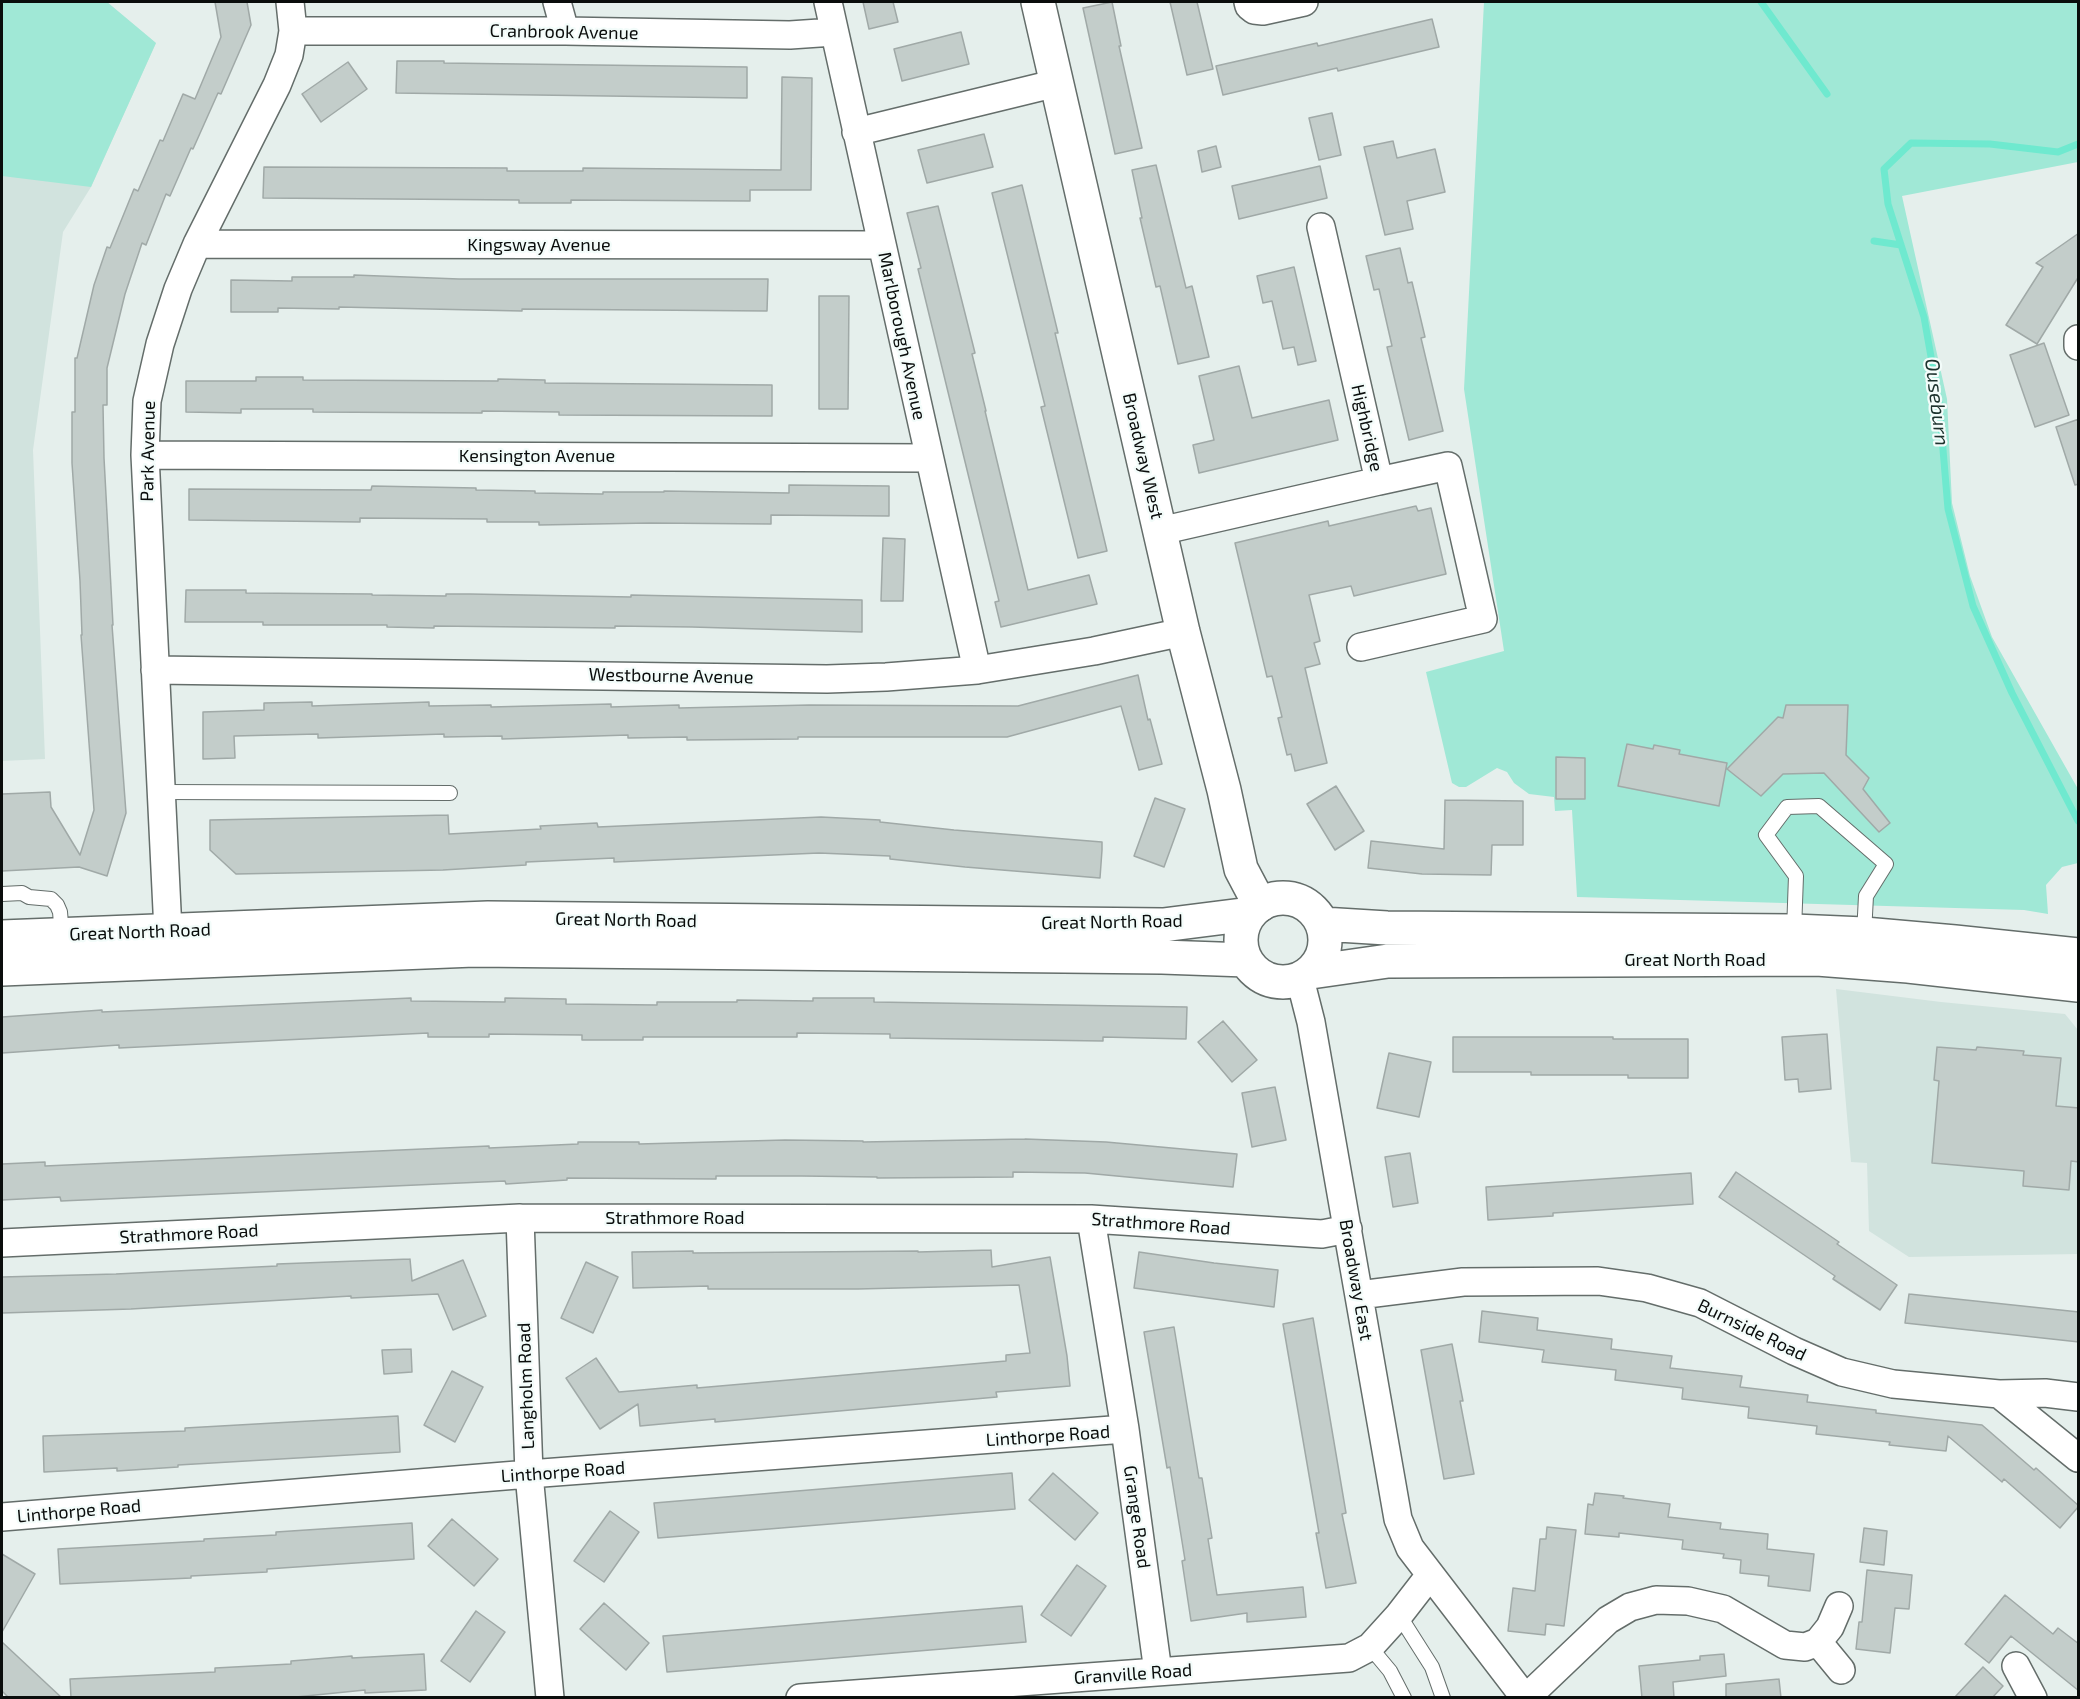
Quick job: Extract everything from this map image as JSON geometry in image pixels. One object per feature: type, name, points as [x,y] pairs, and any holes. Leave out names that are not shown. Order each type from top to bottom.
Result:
[{"type":"main road","name":"Broadway West","points":[[1038,2],[1183,632],[1224,790],[1241,868],[1255,910]]},
{"type":"main road","name":"Great North Road","points":[[2,938],[488,918],[1163,925],[1255,910],[1274,899],[1288,899],[1303,903],[1314,912],[1322,924],[1387,928],[1794,931],[1864,934],[2079,955]]},
{"type":"main road","points":[[1246,960],[1241,936],[1244,925],[1255,910]]},
{"type":"main road","points":[[1305,975],[1319,962],[1324,950],[1325,937],[1322,924]]},
{"type":"main road","name":"Great North Road","points":[[2,969],[474,950],[1162,957],[1246,960],[1263,978],[1282,982],[1305,975],[1388,961],[1817,959],[1908,966],[2079,985]]},
{"type":"street","name":"Park Avenue","points":[[168,931],[145,455],[147,400],[159,344],[178,289],[197,244],[277,85],[289,55],[293,31],[290,2]]},
{"type":"street","points":[[557,2],[565,31]]},
{"type":"street","name":"Marlborough Avenue","points":[[828,2],[977,670]]},
{"type":"street","points":[[1248,2],[1254,10],[1263,11],[1304,2]]},
{"type":"street","name":"Cranbrook Avenue","points":[[293,31],[565,31],[790,35],[834,32]]},
{"type":"street","points":[[856,132],[1057,83]]},
{"type":"street","name":"Highbridge","points":[[1160,531],[1379,481],[1321,227]]},
{"type":"street","name":"Kingsway Avenue","points":[[197,244],[882,245]]},
{"type":"street","points":[[2079,339],[2079,346]]},
{"type":"street","name":"Kensington Avenue","points":[[145,455],[929,458]]},
{"type":"street","points":[[1361,647],[1483,619],[1448,466],[1379,481]]},
{"type":"street","name":"Westbourne Avenue","points":[[155,670],[827,679],[886,677],[977,670],[1094,651],[1183,632]]},
{"type":"street","name":"Broadway East","points":[[1305,975],[1311,1022],[1398,1519],[1410,1548],[1526,1698]]},
{"type":"street","name":"Strathmore Road","points":[[2,1243],[520,1218],[1091,1219],[1322,1234],[1348,1229]]},
{"type":"street","name":"Langholm Road","points":[[520,1218],[529,1474],[550,1698]]},
{"type":"street","name":"Grange Road","points":[[1091,1219],[1125,1429],[1158,1672]]},
{"type":"street","name":"Burnside Road","points":[[1359,1295],[1462,1282],[1608,1282],[1647,1288],[1700,1303],[1794,1351],[1842,1372],[1893,1384],[1999,1394],[2045,1393],[2079,1396]]},
{"type":"street","points":[[1999,1394],[2079,1458]]},
{"type":"street","name":"Linthorpe Road","points":[[2,1517],[1125,1429]]},
{"type":"street","name":"Granville Road","points":[[800,1698],[1348,1658],[1370,1647],[1430,1575]]},
{"type":"street","points":[[1526,1698],[1608,1620],[1630,1607],[1656,1600],[1688,1601],[1723,1609],[1785,1645],[1805,1647],[1818,1642],[1830,1627],[1839,1605]]},
{"type":"street","points":[[1818,1642],[1841,1670]]},
{"type":"street","points":[[2016,1666],[2033,1698]]},
{"type":"lane","points":[[162,792],[450,793]]},
{"type":"lane","points":[[1794,931],[1796,876],[1766,835],[1786,807],[1819,806],[1886,864],[1866,896],[1864,934]]},
{"type":"lane","points":[[2,894],[22,893],[28,897],[51,898],[60,912],[62,935]]},
{"type":"lane","points":[[1399,1615],[1432,1667],[1443,1698]]},
{"type":"lane","points":[[1370,1647],[1390,1671],[1404,1698]]},
{"type":"shaded area","points":[[2,2],[107,2],[156,43],[91,187],[63,232],[33,450],[45,759],[2,761]]},
{"type":"shaded area","points":[[1836,989],[2065,1014],[2078,1030],[2078,1254],[1909,1257],[1869,1231],[1867,1163],[1851,1162]]},
{"type":"green space","points":[[2,2],[107,2],[156,43],[91,187],[2,176]]},
{"type":"green space","points":[[1484,2],[2078,2],[2078,162],[1902,196],[1947,399],[1952,503],[1970,576],[1992,637],[2078,789],[2078,863],[2062,867],[2046,885],[2048,914],[2024,910],[1577,897],[1572,810],[1555,811],[1554,797],[1529,794],[1514,783],[1507,772],[1497,768],[1466,787],[1459,787],[1452,783],[1426,672],[1504,651],[1464,389]]},
{"type":"building","points":[[215,2],[247,2],[251,25],[221,94],[218,93],[170,196],[166,194],[146,245],[142,243],[125,294],[107,368],[107,405],[103,405],[104,458],[112,625],[126,813],[107,876],[79,867],[2,871],[2,794],[50,792],[51,807],[80,855],[94,810],[81,635],[80,581],[72,463],[75,358],[77,358],[94,285],[107,247],[110,248],[134,189],[138,191],[183,94],[195,99],[221,37]]},
{"type":"building","points":[[863,2],[893,2],[898,22],[869,29]]},
{"type":"building","points":[[1112,2],[1121,46],[1119,46],[1142,148],[1115,154],[1083,8]]},
{"type":"building","points":[[1170,2],[1197,2],[1213,69],[1187,75]]},
{"type":"building","points":[[1432,19],[1439,47],[1223,95],[1216,66],[1317,43],[1318,46]]},
{"type":"building","points":[[961,32],[969,64],[902,81],[894,49]]},
{"type":"building","points":[[397,61],[747,67],[747,98],[396,93]]},
{"type":"building","points":[[348,62],[367,89],[321,122],[302,94]]},
{"type":"building","points":[[782,77],[812,78],[811,190],[750,190],[750,201],[571,200],[571,203],[519,203],[519,200],[263,198],[264,167],[507,168],[507,171],[583,171],[583,168],[781,170]]},
{"type":"building","points":[[1332,113],[1341,155],[1319,160],[1309,118]]},
{"type":"building","points":[[984,134],[993,167],[927,183],[918,150]]},
{"type":"building","points":[[1393,141],[1397,158],[1435,149],[1445,192],[1407,201],[1413,229],[1385,235],[1364,147]]},
{"type":"building","points":[[1216,146],[1221,167],[1202,172],[1198,151]]},
{"type":"building","points":[[1156,165],[1186,288],[1192,286],[1209,357],[1178,364],[1160,286],[1156,287],[1140,218],[1142,218],[1132,170]]},
{"type":"building","points":[[1320,166],[1327,198],[1239,219],[1232,186]]},
{"type":"building","points":[[1022,185],[1107,551],[1078,558],[1041,407],[1045,406],[992,193]]},
{"type":"building","points":[[938,206],[975,353],[972,354],[1028,590],[1089,575],[1097,604],[1001,627],[995,602],[999,601],[918,269],[921,268],[907,213]]},
{"type":"building","points":[[2079,233],[2079,276],[2037,344],[2006,325],[2043,267],[2036,263]]},
{"type":"building","points":[[1400,248],[1408,283],[1412,282],[1425,337],[1421,338],[1443,431],[1409,440],[1387,347],[1392,346],[1379,289],[1374,290],[1366,256]]},
{"type":"building","points":[[1294,267],[1316,361],[1298,365],[1294,347],[1283,349],[1272,301],[1263,303],[1257,276]]},
{"type":"building","points":[[354,275],[459,279],[768,279],[767,311],[522,309],[522,311],[339,307],[339,309],[278,308],[278,312],[231,312],[231,280],[292,281],[292,277],[354,277]]},
{"type":"building","points":[[819,296],[849,296],[848,409],[819,409]]},
{"type":"building","points":[[2044,343],[2069,415],[2035,427],[2010,355]]},
{"type":"building","points":[[1239,366],[1252,418],[1329,400],[1338,440],[1199,473],[1193,445],[1214,440],[1199,376]]},
{"type":"building","points":[[256,377],[303,377],[303,380],[498,381],[498,379],[545,380],[545,383],[772,385],[772,416],[559,415],[559,412],[482,411],[482,413],[313,412],[313,409],[241,409],[241,413],[186,412],[186,381],[256,381]]},
{"type":"building","points":[[2079,419],[2079,484],[2075,485],[2056,427]]},
{"type":"building","points":[[789,485],[889,486],[889,516],[771,515],[771,524],[539,525],[539,522],[487,522],[487,519],[360,518],[360,522],[189,520],[189,489],[371,490],[372,486],[476,488],[476,490],[535,491],[535,493],[603,494],[603,492],[664,491],[789,493]]},
{"type":"building","points":[[1416,506],[1418,511],[1431,508],[1446,574],[1354,596],[1351,586],[1309,595],[1320,641],[1314,643],[1320,664],[1305,668],[1327,763],[1295,771],[1291,754],[1287,755],[1278,718],[1282,717],[1272,676],[1267,677],[1235,543],[1328,521],[1329,526]]},
{"type":"building","points":[[883,538],[905,539],[903,601],[881,601]]},
{"type":"building","points":[[186,590],[372,595],[631,597],[631,595],[862,600],[862,632],[692,627],[434,626],[434,628],[387,627],[387,625],[263,625],[263,622],[185,622]]},
{"type":"building","points":[[1138,675],[1148,720],[1150,719],[1162,764],[1139,770],[1121,706],[1007,737],[798,737],[798,739],[687,740],[687,737],[628,738],[628,735],[502,739],[502,736],[444,737],[444,734],[318,738],[318,734],[234,736],[235,758],[203,759],[203,712],[264,710],[264,703],[312,702],[312,706],[429,702],[429,706],[491,705],[491,707],[611,704],[611,707],[679,705],[679,708],[809,705],[1018,706]]},
{"type":"building","points":[[1786,705],[1848,705],[1846,755],[1869,778],[1863,789],[1890,823],[1879,832],[1824,773],[1783,774],[1761,796],[1727,769],[1778,717],[1783,718]]},
{"type":"building","points":[[1627,744],[1653,749],[1654,745],[1680,750],[1679,754],[1727,763],[1719,806],[1618,786]]},
{"type":"building","points":[[1556,757],[1585,758],[1585,799],[1556,799]]},
{"type":"building","points":[[1336,786],[1364,831],[1335,850],[1307,804]]},
{"type":"building","points":[[1155,798],[1185,809],[1164,867],[1134,856]]},
{"type":"building","points":[[1445,800],[1523,801],[1523,845],[1492,845],[1491,875],[1422,874],[1368,868],[1371,841],[1444,849]]},
{"type":"building","points":[[448,815],[449,834],[541,829],[540,826],[597,823],[598,827],[821,817],[880,820],[880,822],[954,830],[1102,842],[1100,878],[965,867],[890,859],[890,856],[819,853],[614,862],[614,858],[526,862],[526,865],[443,870],[236,874],[210,850],[210,820]]},
{"type":"building","points":[[411,998],[411,1001],[505,1002],[505,998],[566,999],[566,1004],[657,1005],[657,1002],[813,1001],[813,998],[874,998],[874,1002],[1187,1007],[1186,1039],[1103,1037],[1103,1041],[890,1038],[890,1034],[797,1033],[797,1037],[643,1037],[643,1040],[582,1040],[582,1035],[489,1034],[489,1037],[428,1037],[428,1033],[119,1048],[119,1045],[2,1053],[2,1017],[102,1010],[102,1012]]},
{"type":"building","points":[[1223,1021],[1257,1060],[1232,1082],[1198,1042]]},
{"type":"building","points":[[1827,1034],[1831,1089],[1799,1092],[1798,1079],[1785,1080],[1782,1037]]},
{"type":"building","points":[[1453,1037],[1688,1039],[1688,1078],[1628,1078],[1628,1075],[1531,1075],[1531,1072],[1453,1072]]},
{"type":"building","points":[[1937,1047],[1976,1050],[1977,1047],[2024,1051],[2023,1055],[2061,1058],[2056,1106],[2079,1108],[2079,1162],[2071,1161],[2069,1190],[2023,1186],[2024,1171],[1932,1163],[1939,1081],[1934,1080]]},
{"type":"building","points":[[1389,1053],[1431,1062],[1419,1117],[1377,1108]]},
{"type":"building","points":[[1275,1087],[1286,1140],[1252,1147],[1242,1093]]},
{"type":"building","points":[[1025,1139],[1106,1142],[1237,1154],[1233,1187],[1085,1173],[1013,1172],[1013,1177],[567,1178],[567,1180],[506,1184],[505,1181],[61,1201],[60,1197],[2,1200],[2,1164],[45,1162],[45,1166],[578,1144],[578,1142],[639,1142],[639,1144],[785,1140],[863,1142]]},
{"type":"building","points":[[1410,1153],[1418,1203],[1393,1207],[1385,1157]]},
{"type":"building","points":[[1736,1172],[1839,1242],[1837,1244],[1897,1285],[1880,1310],[1833,1279],[1835,1276],[1719,1197]]},
{"type":"building","points":[[1691,1173],[1693,1204],[1553,1213],[1553,1216],[1488,1220],[1486,1187]]},
{"type":"building","points":[[991,1250],[992,1267],[1050,1257],[1070,1386],[996,1392],[997,1397],[715,1422],[715,1419],[640,1426],[638,1404],[600,1429],[566,1378],[596,1358],[619,1392],[697,1385],[697,1388],[1006,1361],[1006,1355],[1030,1353],[1019,1285],[858,1289],[708,1289],[708,1286],[633,1288],[632,1252]]},
{"type":"building","points":[[1139,1252],[1278,1270],[1274,1307],[1134,1288]]},
{"type":"building","points":[[410,1259],[412,1281],[463,1260],[486,1316],[453,1330],[438,1294],[2,1313],[2,1277],[116,1274]]},
{"type":"building","points":[[586,1262],[618,1277],[593,1333],[561,1318]]},
{"type":"building","points":[[1909,1294],[2079,1312],[2079,1342],[1905,1323]]},
{"type":"building","points":[[1482,1311],[1538,1318],[1537,1330],[1612,1339],[1611,1349],[1672,1356],[1670,1368],[1742,1376],[1740,1387],[1808,1395],[1807,1402],[1876,1410],[1876,1413],[1982,1425],[2079,1506],[2060,1528],[2004,1479],[2002,1482],[1948,1436],[1946,1451],[1816,1434],[1817,1426],[1748,1418],[1749,1407],[1682,1399],[1683,1388],[1615,1380],[1616,1370],[1542,1362],[1544,1350],[1479,1342]]},
{"type":"building","points":[[1313,1318],[1346,1513],[1342,1514],[1356,1583],[1326,1588],[1316,1533],[1319,1533],[1283,1324]]},
{"type":"building","points":[[1174,1327],[1199,1478],[1202,1478],[1212,1538],[1208,1539],[1217,1595],[1303,1587],[1306,1617],[1247,1622],[1247,1613],[1191,1621],[1182,1561],[1185,1560],[1170,1467],[1167,1468],[1144,1332]]},
{"type":"building","points":[[1452,1344],[1474,1474],[1444,1479],[1421,1350]]},
{"type":"building","points":[[411,1349],[412,1372],[384,1374],[382,1350]]},
{"type":"building","points":[[452,1371],[483,1387],[455,1442],[424,1425]]},
{"type":"building","points":[[398,1416],[400,1452],[178,1465],[178,1467],[117,1471],[117,1468],[44,1472],[43,1436],[185,1431],[185,1428]]},
{"type":"building","points":[[1012,1473],[1015,1509],[658,1538],[654,1503]]},
{"type":"building","points":[[1053,1473],[1098,1513],[1075,1540],[1029,1500]]},
{"type":"building","points":[[1595,1493],[1670,1504],[1668,1517],[1721,1523],[1720,1529],[1768,1534],[1767,1549],[1814,1554],[1810,1591],[1768,1586],[1769,1576],[1740,1573],[1741,1560],[1723,1558],[1724,1554],[1682,1549],[1683,1540],[1619,1533],[1619,1537],[1585,1534],[1588,1504],[1593,1505]]},
{"type":"building","points":[[610,1511],[639,1532],[604,1582],[574,1561]]},
{"type":"building","points":[[452,1519],[498,1559],[474,1586],[428,1546]]},
{"type":"building","points":[[412,1523],[414,1559],[267,1569],[267,1572],[191,1576],[191,1578],[60,1584],[58,1549],[204,1541],[204,1539],[276,1535],[276,1532]]},
{"type":"building","points":[[1547,1527],[1576,1530],[1564,1626],[1546,1624],[1545,1635],[1508,1631],[1513,1588],[1535,1591],[1540,1539],[1546,1539]]},
{"type":"building","points":[[1864,1528],[1887,1531],[1884,1565],[1860,1562]]},
{"type":"building","points":[[2,1554],[35,1574],[2,1632]]},
{"type":"building","points":[[1077,1565],[1106,1586],[1071,1636],[1041,1615]]},
{"type":"building","points":[[1867,1570],[1912,1575],[1909,1609],[1895,1608],[1890,1653],[1856,1649],[1859,1622],[1862,1622]]},
{"type":"building","points":[[2005,1595],[2053,1634],[2058,1628],[2079,1644],[2079,1691],[2011,1636],[1989,1663],[1965,1644]]},
{"type":"building","points":[[604,1603],[649,1643],[626,1670],[580,1629]]},
{"type":"building","points":[[1022,1606],[1026,1642],[667,1672],[663,1636]]},
{"type":"building","points":[[476,1611],[505,1632],[470,1682],[441,1661]]},
{"type":"building","points":[[2,1642],[62,1698],[9,1698],[2,1691]]},
{"type":"building","points":[[424,1654],[426,1690],[365,1693],[365,1690],[286,1698],[71,1698],[70,1679],[215,1672],[215,1668],[291,1664],[291,1661]]},
{"type":"building","points":[[1724,1654],[1726,1676],[1673,1682],[1674,1698],[1642,1698],[1639,1666],[1700,1660],[1700,1656]]},
{"type":"building","points":[[1983,1667],[2003,1686],[1992,1698],[1954,1698]]},
{"type":"building","points":[[1779,1679],[1781,1698],[1726,1698],[1726,1684]]},
{"type":"waterway","points":[[1761,2],[1827,94]]},
{"type":"waterway","name":"Ouseburn","points":[[2078,144],[2058,152],[1990,144],[1911,143],[1884,169],[1888,204],[1924,317],[1939,402],[1948,509],[1973,606],[2012,693],[2078,821]]},
{"type":"waterway","points":[[1874,241],[1901,245]]}]
